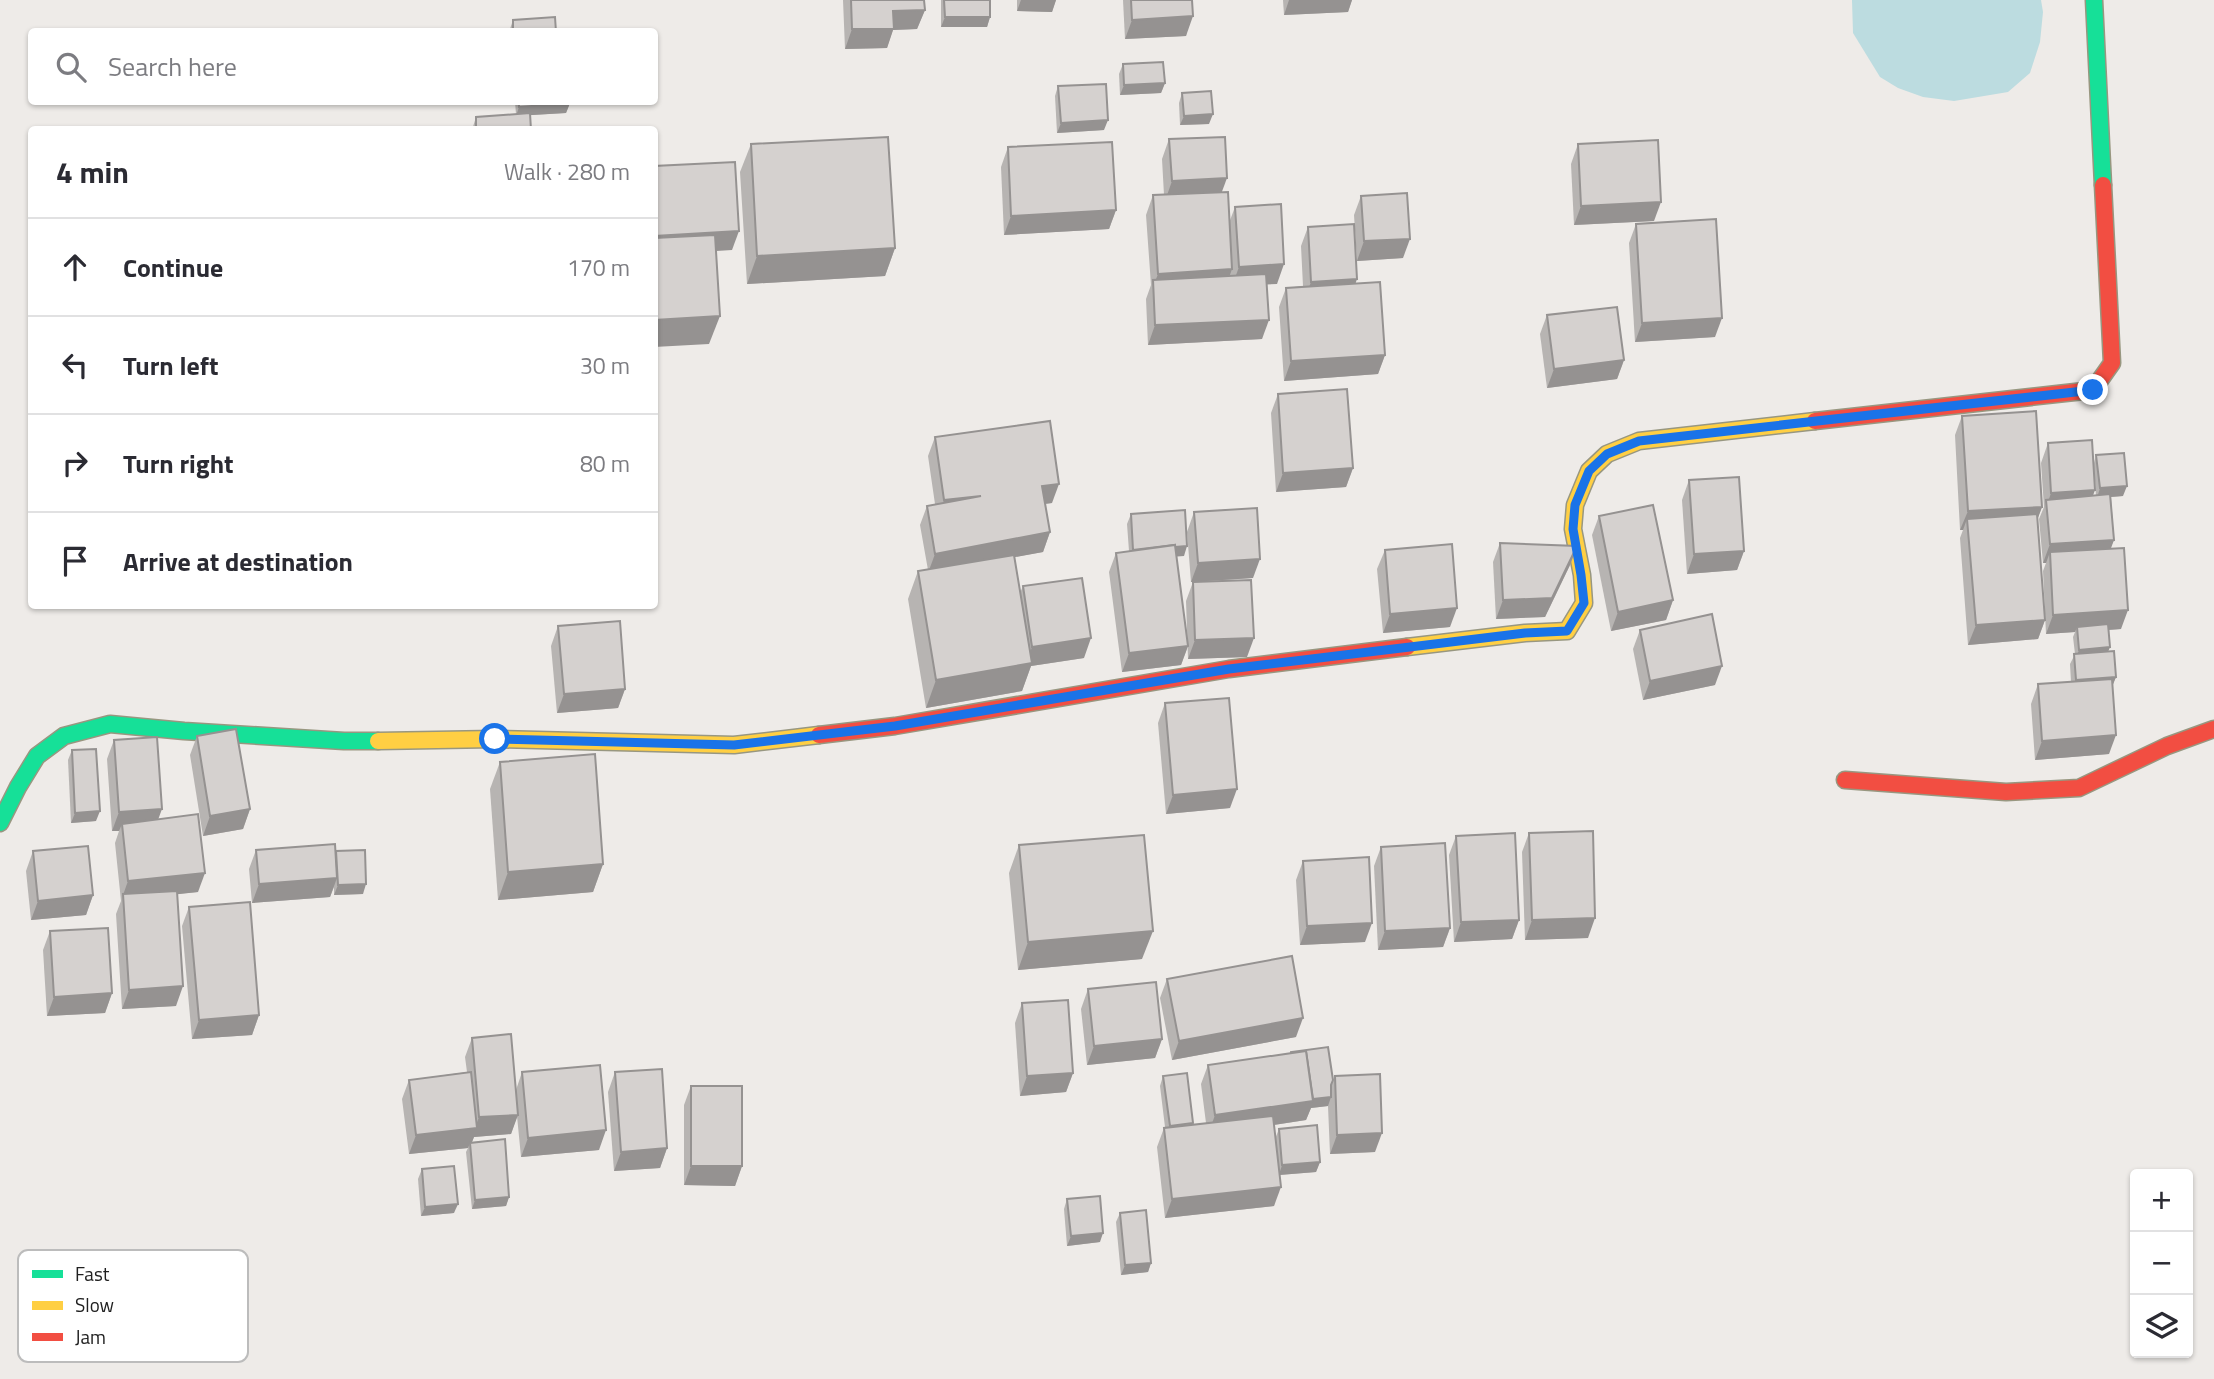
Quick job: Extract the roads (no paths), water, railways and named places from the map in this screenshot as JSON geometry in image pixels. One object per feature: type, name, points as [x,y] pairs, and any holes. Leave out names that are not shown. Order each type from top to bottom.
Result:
[{"type":"main road","points":[[0,823],[37,756],[64,736],[110,724],[344,741],[495,739],[734,745],[895,726],[1229,669],[1525,633],[1567,631],[1584,603],[1573,529],[1575,505],[1589,471],[1607,454],[1639,441],[2093,390],[2112,363],[2094,0]]},
{"type":"main road","points":[[1844,780],[2006,792],[2079,788],[2167,746],[2214,729]]},
{"type":"water","points":[[1852,0],[2041,0],[2043,12],[2040,42],[2030,73],[2008,92],[1954,101],[1923,97],[1898,88],[1880,77],[1853,33]]}]
